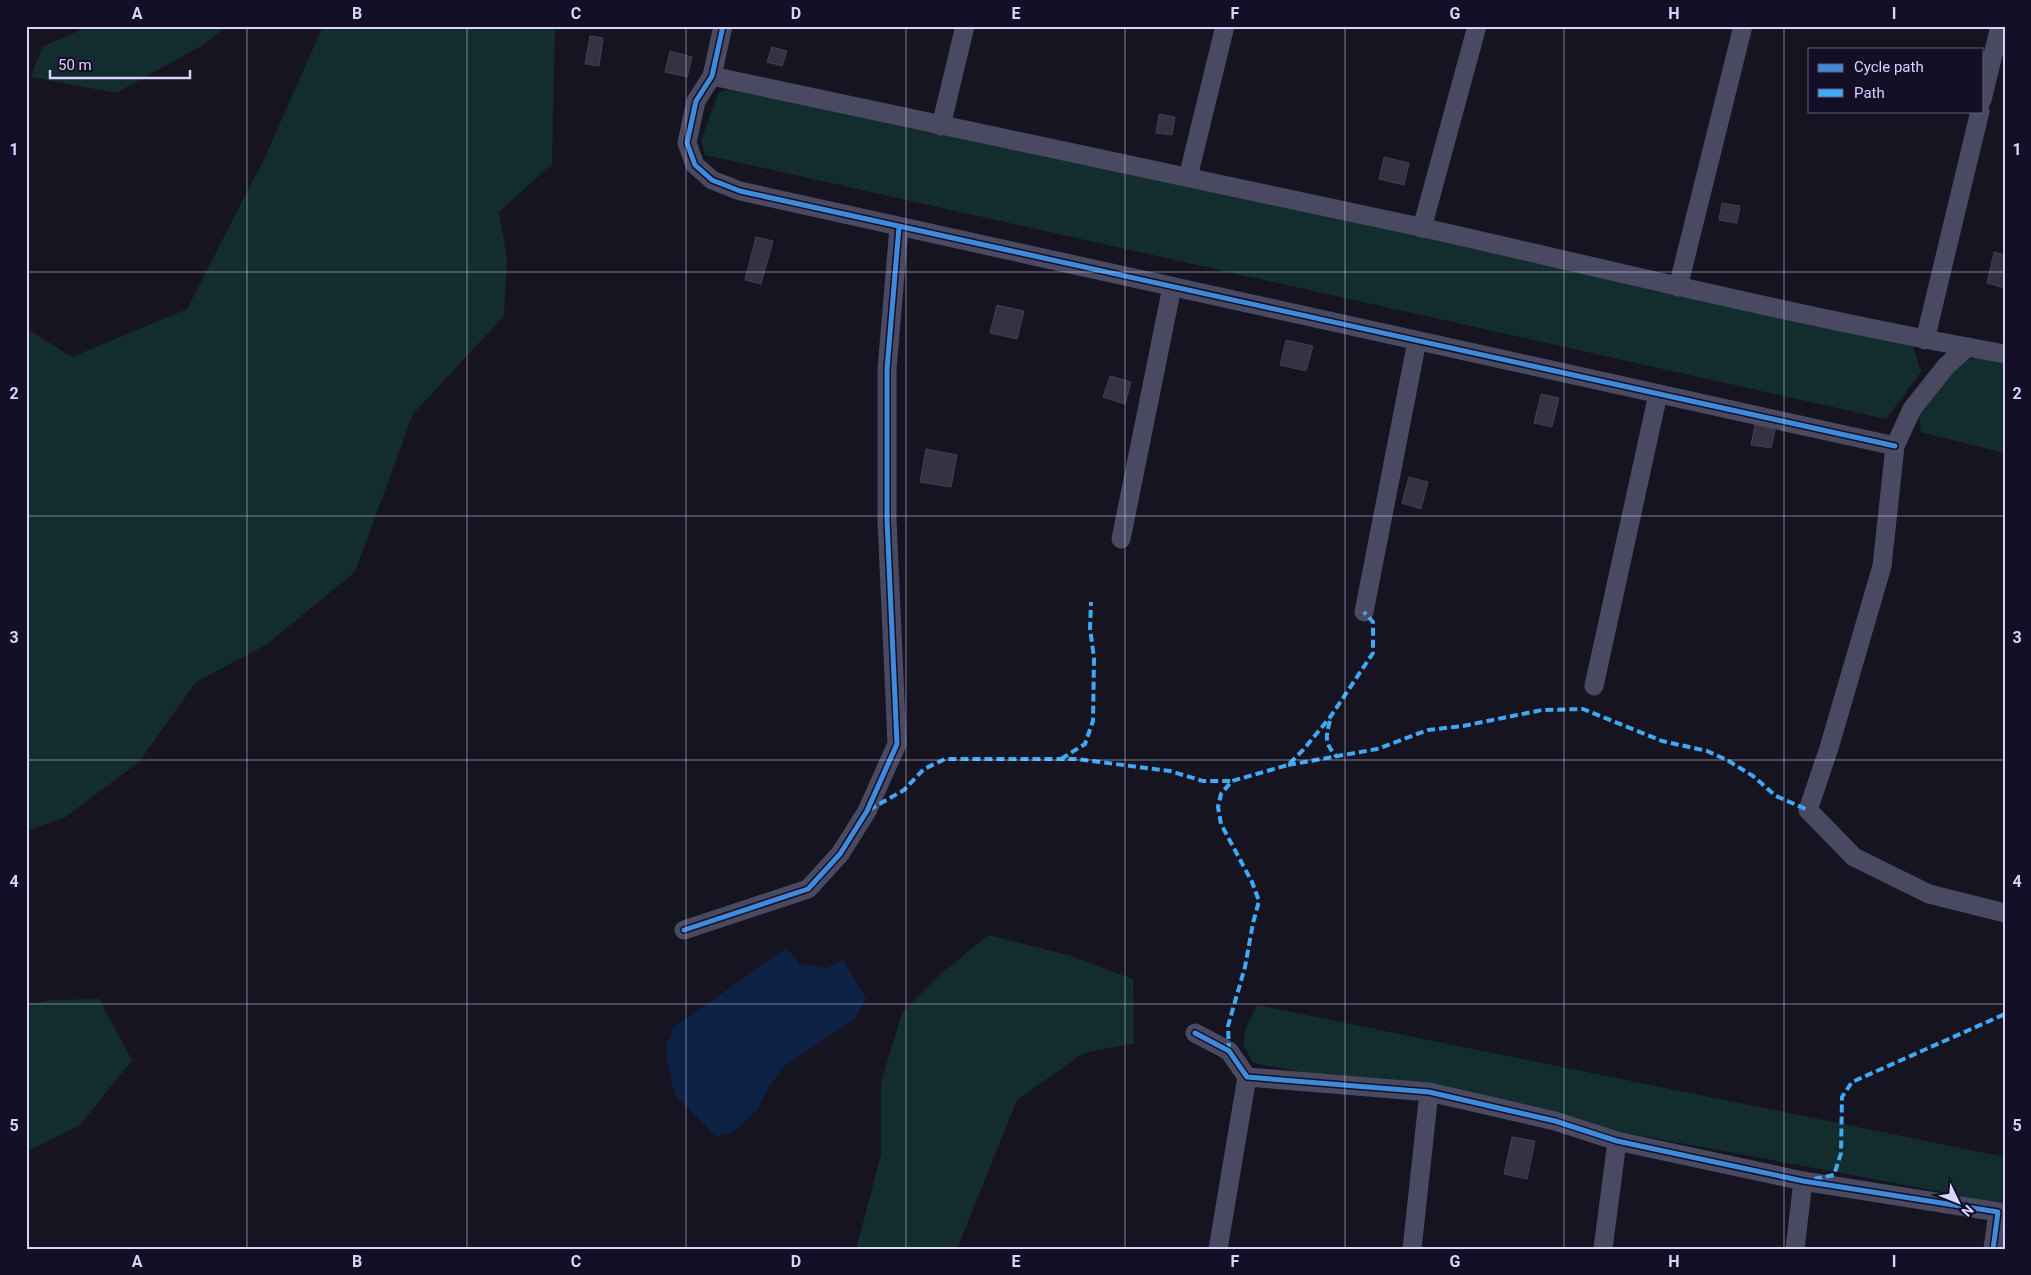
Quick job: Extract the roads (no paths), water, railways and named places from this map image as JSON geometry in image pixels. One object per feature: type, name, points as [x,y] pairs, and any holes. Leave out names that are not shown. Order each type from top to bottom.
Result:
[{"type":"street","points":[[723,26],[712,76],[696,101],[687,144],[695,165],[712,180],[740,191],[1895,446]]},
{"type":"street","points":[[941,126],[965,26]]},
{"type":"street","points":[[1188,177],[1224,26]]},
{"type":"street","points":[[1422,228],[1477,26]]},
{"type":"street","points":[[1678,287],[1743,26]]},
{"type":"street","points":[[1984,92],[2000,26]]},
{"type":"street","points":[[712,76],[1422,228],[1678,287],[1926,340],[2005,354]]},
{"type":"street","points":[[1926,340],[1980,112]]},
{"type":"street","points":[[684,930],[808,889],[840,854],[867,811],[897,744],[887,520],[887,370],[899,227]]},
{"type":"street","points":[[1120,539],[1172,287]]},
{"type":"street","points":[[1364,612],[1418,341]]},
{"type":"street","points":[[1968,347],[1947,366],[1912,409],[1895,446],[1882,566],[1829,748],[1808,810],[1854,858],[1929,894],[2005,913]]},
{"type":"street","points":[[1594,686],[1658,394]]},
{"type":"street","points":[[1195,1033],[1229,1051],[1247,1077],[1218,1249]]},
{"type":"street","points":[[1247,1077],[1429,1092],[1555,1121],[1617,1141],[1804,1181],[1998,1212],[1993,1249]]},
{"type":"street","points":[[1412,1249],[1429,1092]]},
{"type":"street","points":[[1603,1249],[1617,1141]]},
{"type":"street","points":[[1795,1249],[1804,1181]]},
{"type":"water","points":[[786,948],[800,964],[827,968],[843,960],[866,998],[855,1019],[783,1067],[768,1088],[757,1110],[732,1133],[716,1136],[675,1095],[665,1051],[673,1028]]}]
